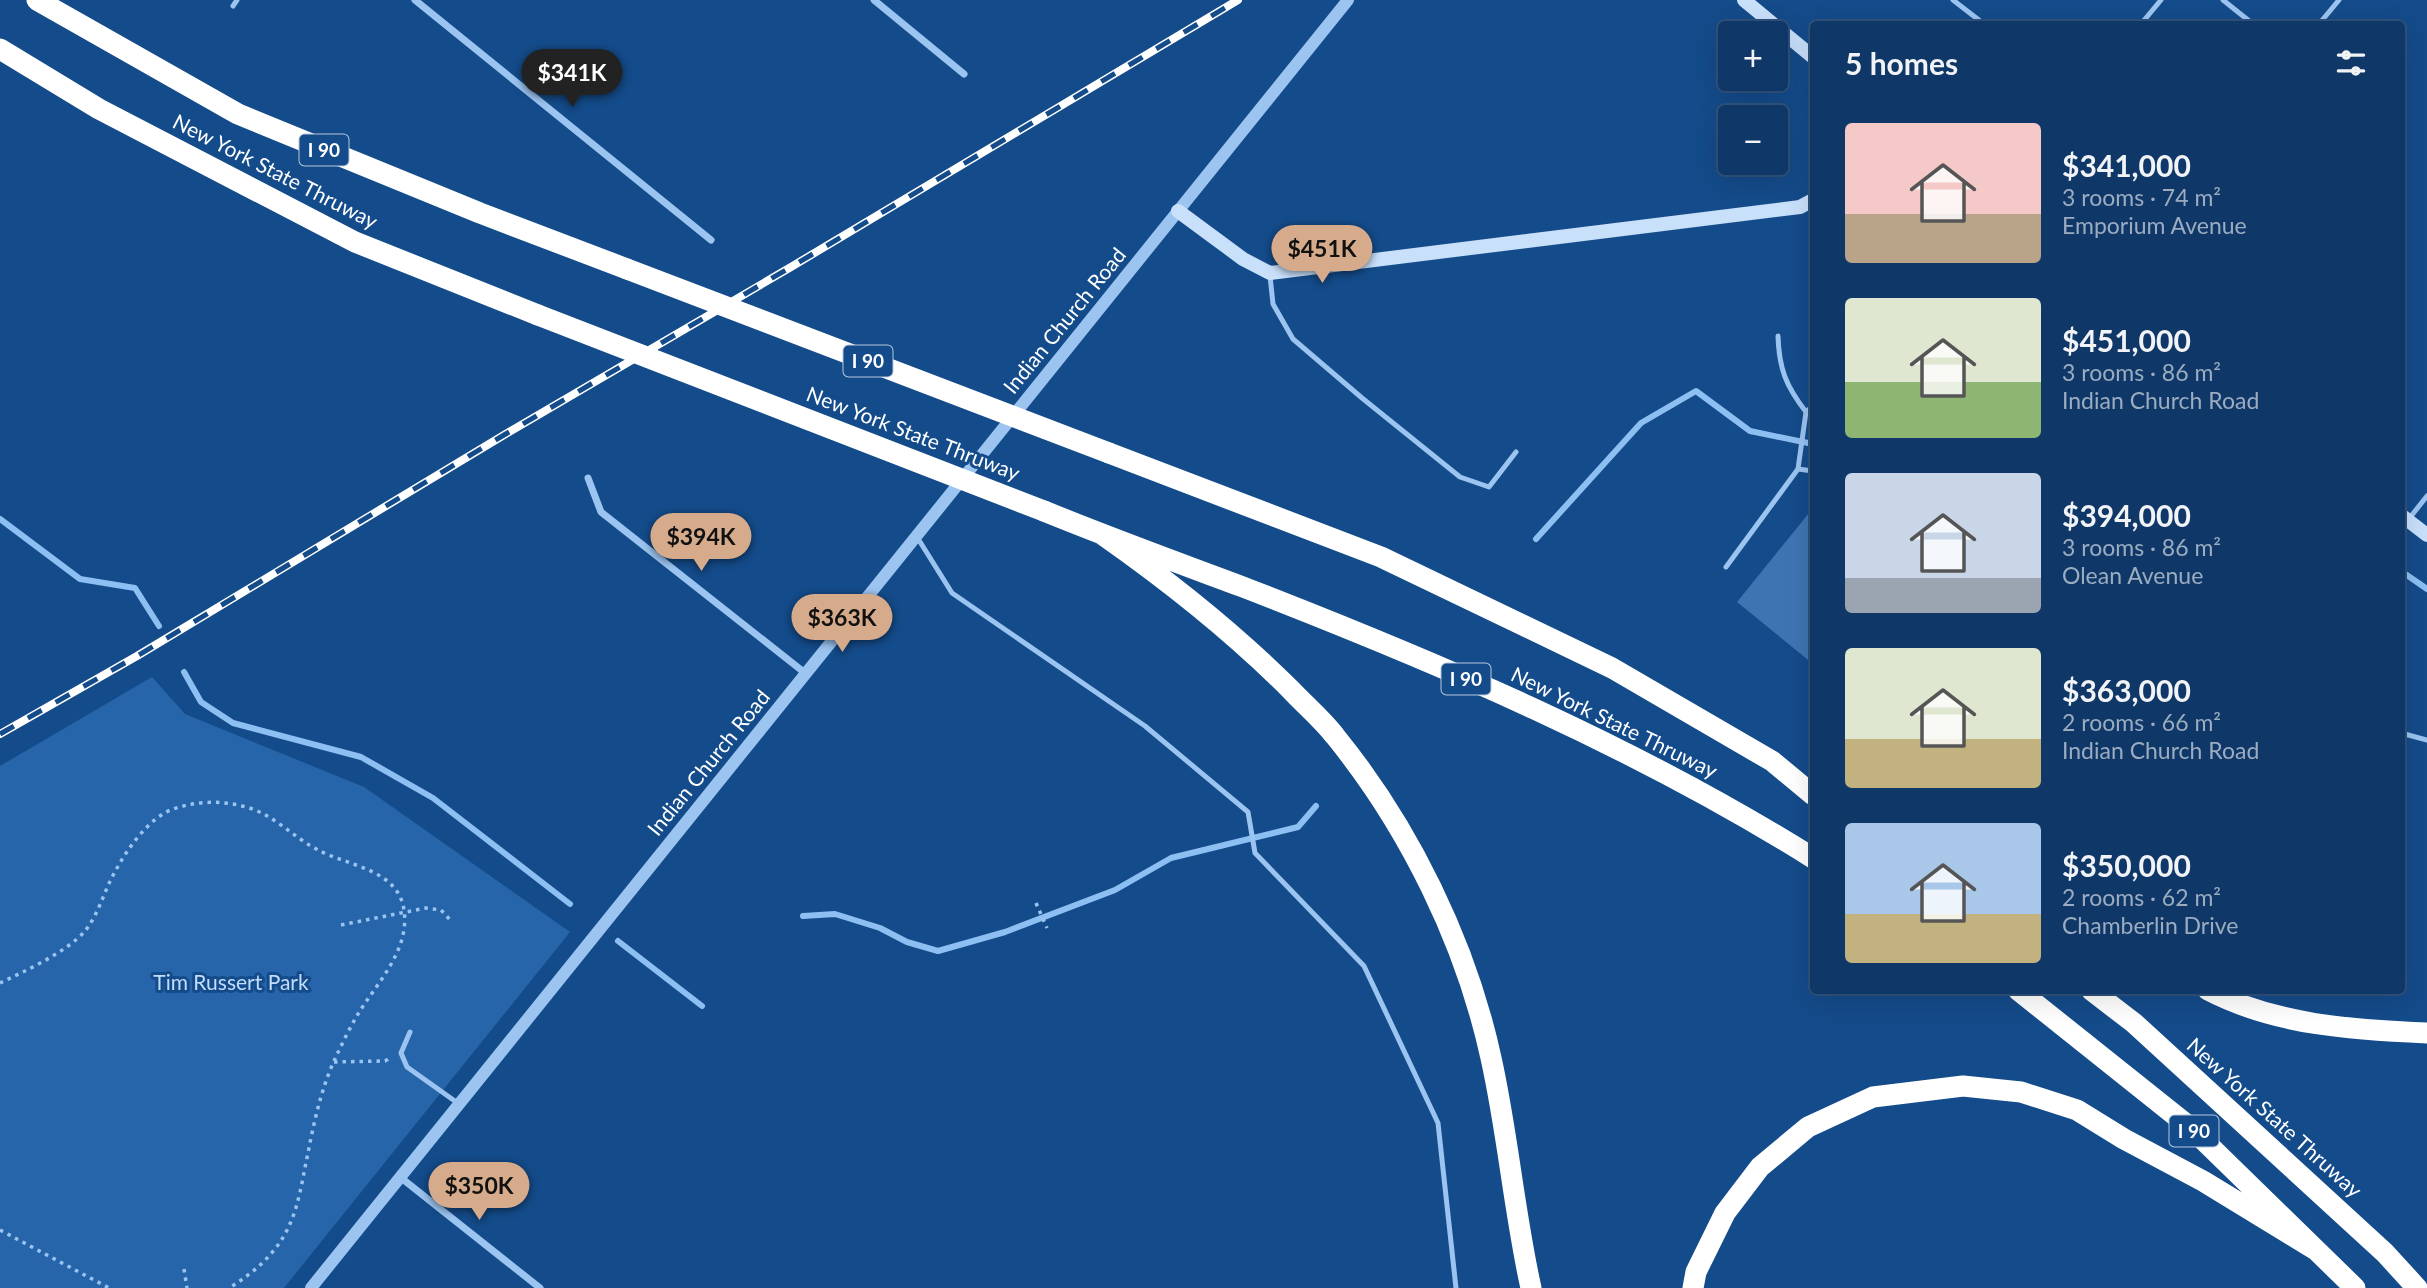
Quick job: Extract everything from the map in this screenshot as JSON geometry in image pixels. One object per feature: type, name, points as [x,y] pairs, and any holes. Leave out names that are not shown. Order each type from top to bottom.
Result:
[{"type":"highway","name":"New York State Thruway","points":[[37,0],[239,114],[480,213],[1381,557],[1612,668],[1772,761],[1810,793]]},
{"type":"highway","name":"New York State Thruway","points":[[0,49],[99,108],[355,242],[1256,593],[1498,692],[1616,747],[1752,820],[1810,856]]},
{"type":"highway","points":[[1103,535],[1209,613],[1265,664],[1334,734],[1388,811],[1446,917],[1471,983],[1492,1059],[1531,1288]]},
{"type":"highway","points":[[1772,761],[1810,778]]},
{"type":"highway","name":"I 90","points":[[2023,994],[2191,1128],[2355,1288]]},
{"type":"highway","name":"New York State Thruway","points":[[2096,994],[2134,1023],[2365,1234],[2417,1288]]},
{"type":"highway","points":[[2216,994],[2285,1018],[2354,1030],[2427,1033]]},
{"type":"highway","points":[[1693,1288],[1696,1272],[1726,1213],[1760,1167],[1808,1127],[1873,1097],[1963,1086],[2021,1092],[2077,1110],[2124,1139],[2203,1181],[2316,1250]]},
{"type":"main road","points":[[1744,0],[1810,55]]},
{"type":"main road","points":[[1178,211],[1243,259],[1270,273],[1800,207],[1810,202]]},
{"type":"main road","points":[[2405,518],[2427,535]]},
{"type":"street","points":[[415,0],[711,240]]},
{"type":"street","points":[[874,0],[964,74]]},
{"type":"street","name":"Indian Church Road","points":[[311,1288],[1348,0]]},
{"type":"street","points":[[589,478],[601,512],[805,673]]},
{"type":"street","points":[[400,1177],[540,1288]]},
{"type":"lane","points":[[233,6],[237,0]]},
{"type":"lane","points":[[1953,0],[1980,21]]},
{"type":"lane","points":[[2144,21],[2161,0]]},
{"type":"lane","points":[[2223,0],[2249,21]]},
{"type":"lane","points":[[2322,21],[2339,0]]},
{"type":"lane","points":[[1270,273],[1273,304],[1293,339],[1460,477],[1489,487],[1516,452]]},
{"type":"lane","points":[[1726,566],[1798,469],[1806,412],[1790,391],[1779,362],[1778,336]]},
{"type":"lane","points":[[1806,412],[1810,409]]},
{"type":"lane","points":[[1798,469],[1810,471]]},
{"type":"lane","points":[[2405,516],[2427,496]]},
{"type":"lane","points":[[917,537],[952,593],[1145,726],[1248,812],[1255,853],[1364,966],[1438,1123],[1456,1288]]},
{"type":"lane","points":[[2405,734],[2427,740]]},
{"type":"lane","points":[[410,1032],[401,1054],[407,1067],[459,1104]]},
{"type":"path","points":[[0,983],[41,963],[83,933],[99,912],[115,871],[143,830],[170,810],[206,801],[246,807],[276,822],[316,849],[369,868],[390,884],[402,900],[405,913],[402,941],[392,963],[357,1016],[334,1062],[321,1095],[300,1195],[286,1233],[266,1261],[229,1288]]},
{"type":"path","points":[[1036,903],[1047,928]]},
{"type":"path","points":[[341,925],[426,908],[441,911],[452,922]]},
{"type":"path","points":[[334,1062],[385,1060],[401,1054]]},
{"type":"path","points":[[0,1230],[109,1288]]},
{"type":"path","points":[[184,1269],[187,1288]]},
{"type":"green space","name":"Tim Russert Park","points":[[152,677],[185,714],[364,787],[570,932],[284,1288],[0,1288],[0,766]]},
{"type":"building","points":[[1810,512],[1810,662],[1737,602]]},
{"type":"waterway","points":[[1536,539],[1641,423],[1696,391],[1750,431],[1810,443]]},
{"type":"waterway","points":[[0,519],[80,579],[135,588],[159,626]]},
{"type":"waterway","points":[[2405,574],[2427,589]]},
{"type":"waterway","points":[[184,672],[201,702],[233,723],[361,757],[433,798],[570,904]]},
{"type":"waterway","points":[[803,916],[835,914],[938,951],[1005,932],[1115,890],[1171,858],[1298,827],[1316,806]]},
{"type":"waterway","points":[[618,941],[702,1006]]},
{"type":"railway","points":[[0,734],[137,656],[1238,0]]}]
